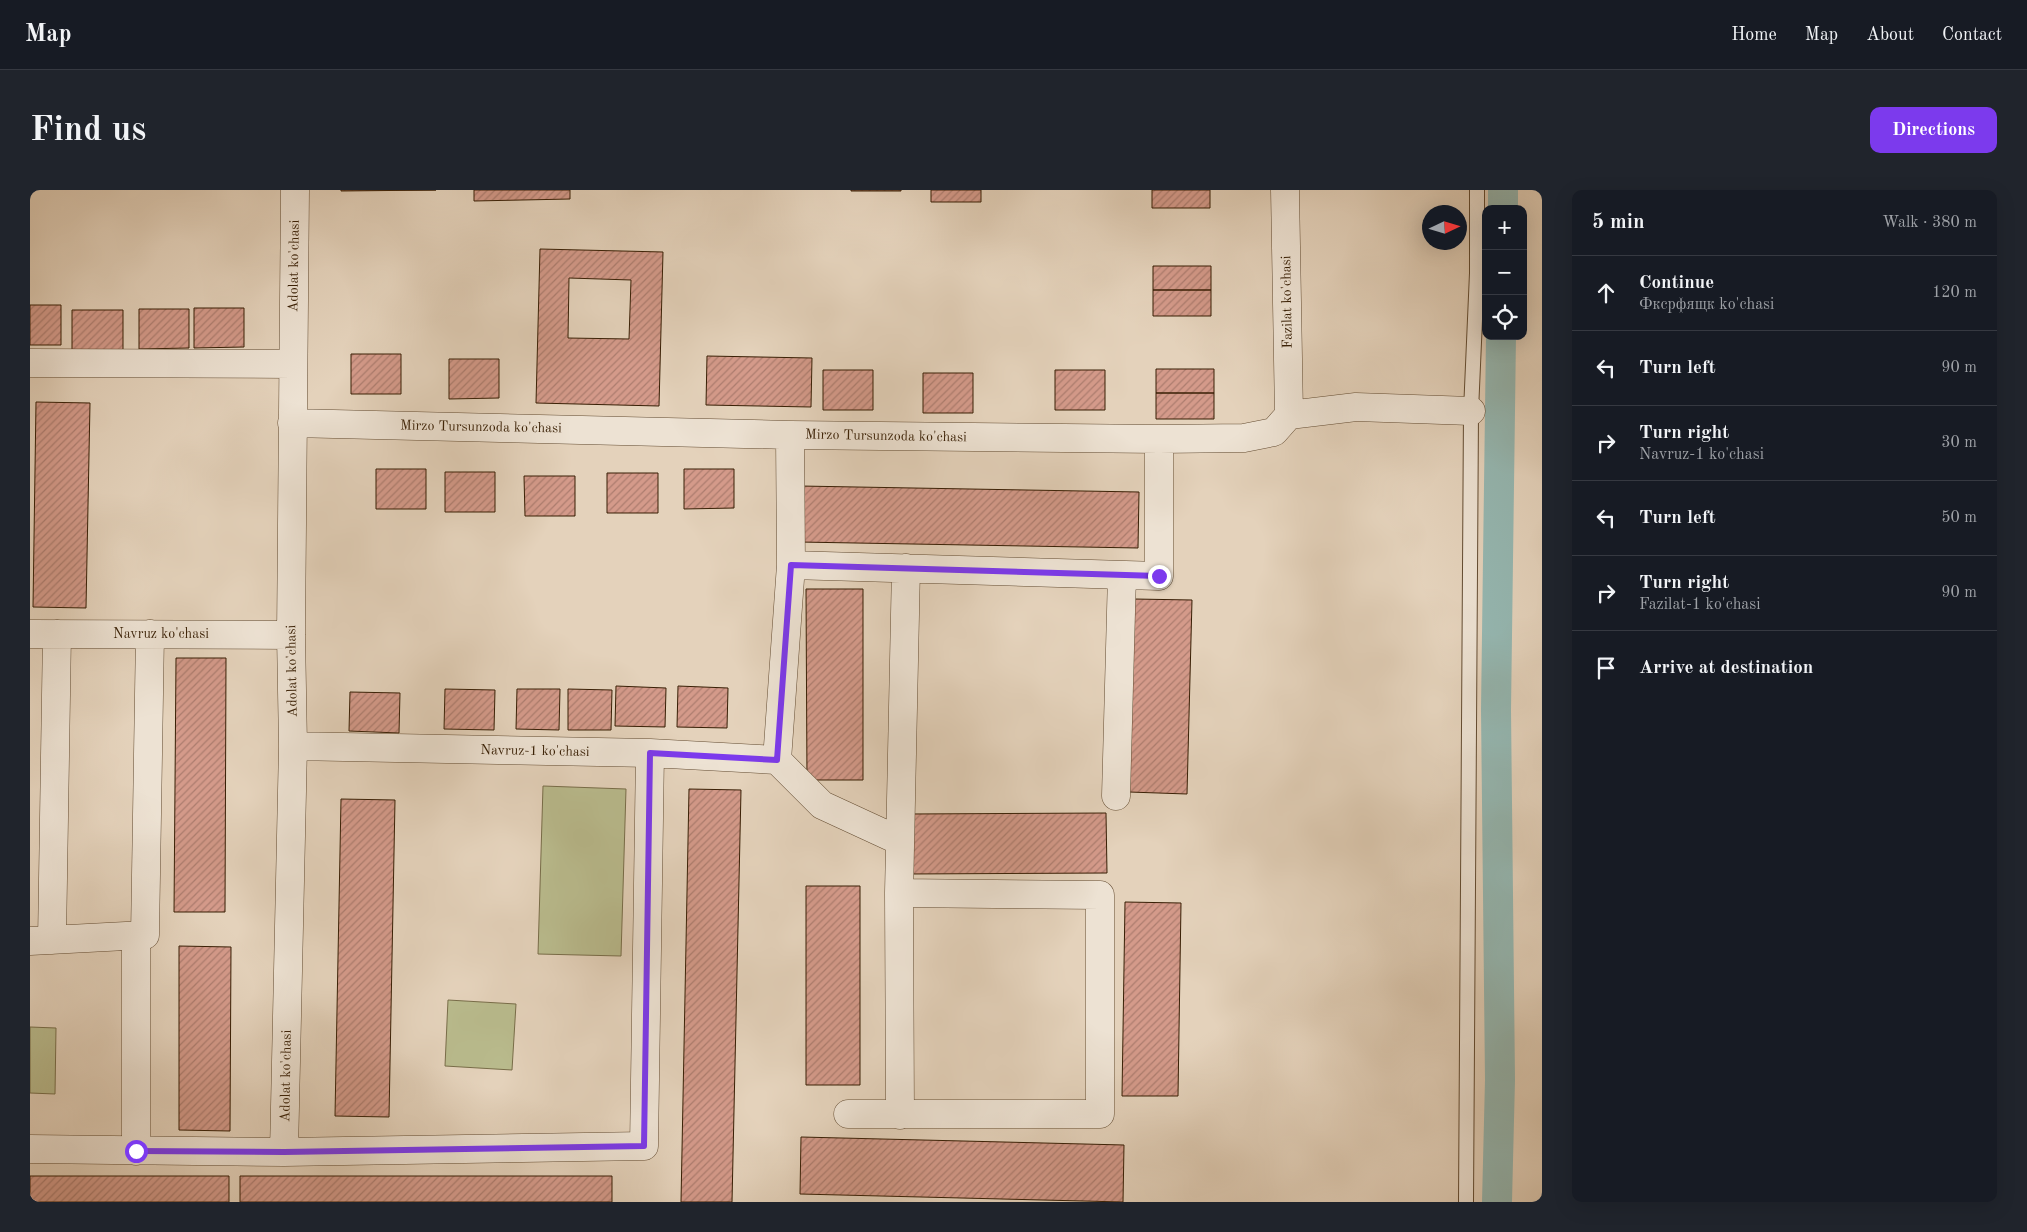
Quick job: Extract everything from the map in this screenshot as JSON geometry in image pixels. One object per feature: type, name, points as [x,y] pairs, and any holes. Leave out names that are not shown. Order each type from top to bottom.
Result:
[{"type":"street","name":"Adolat ko'chasi","points":[[284,1152],[293,746],[291,635],[295,190]]},
{"type":"street","name":"Fazilat ko'chasi","points":[[1285,190],[1289,415]]},
{"type":"street","points":[[30,363],[292,364]]},
{"type":"street","points":[[1289,415],[1356,407],[1471,411]]},
{"type":"street","name":"Mirzo Tursunzoda ko'chasi","points":[[292,422],[790,435],[1159,439],[1244,438],[1274,432],[1289,415]]},
{"type":"street","points":[[790,435],[791,565],[777,760],[822,805],[900,841]]},
{"type":"street","points":[[791,565],[1159,576],[1159,439]]},
{"type":"street","points":[[900,1115],[899,893],[906,568]]},
{"type":"street","points":[[1116,796],[1122,575]]},
{"type":"street","name":"Navruz ko'chasi","points":[[30,634],[291,635]]},
{"type":"street","points":[[57,634],[41,940],[140,935]]},
{"type":"street","points":[[136,1151],[140,935],[150,634]]},
{"type":"street","name":"Navruz-1 ko'chasi","points":[[293,746],[650,753],[777,760]]},
{"type":"street","points":[[30,1150],[284,1152],[644,1146],[650,753]]},
{"type":"street","points":[[848,1114],[1100,1114],[1100,896],[899,893]]},
{"type":"lane","points":[[1466,1202],[1471,411],[1477,273],[1477,190]]},
{"type":"green space","points":[[543,786],[626,789],[621,956],[538,954]]},
{"type":"green space","points":[[448,1000],[516,1004],[512,1070],[445,1066]]},
{"type":"green space","points":[[30,1027],[56,1028],[55,1094],[30,1093]]},
{"type":"building","points":[[341,190],[436,190],[341,191]]},
{"type":"building","points":[[474,190],[570,190],[570,199],[474,201]]},
{"type":"building","points":[[901,190],[901,191],[851,191]]},
{"type":"building","points":[[931,190],[981,190],[981,202],[931,202]]},
{"type":"building","points":[[1152,190],[1210,190],[1210,208],[1152,208]]},
{"type":"building","points":[[540,249],[663,252],[659,406],[536,403]],"holes":[[[569,278],[631,280],[629,339],[568,338]]]},
{"type":"building","points":[[1153,266],[1211,266],[1211,290],[1153,290]]},
{"type":"building","points":[[1153,290],[1211,290],[1211,316],[1153,316]]},
{"type":"building","points":[[30,305],[61,305],[61,345],[30,345]]},
{"type":"building","points":[[194,308],[244,308],[244,347],[194,348]]},
{"type":"building","points":[[139,309],[189,309],[189,348],[139,349]]},
{"type":"building","points":[[72,310],[123,310],[123,350],[72,350]]},
{"type":"building","points":[[351,354],[401,354],[401,394],[351,394]]},
{"type":"building","points":[[707,356],[812,358],[811,407],[706,405]]},
{"type":"building","points":[[449,359],[499,359],[499,398],[449,399]]},
{"type":"building","points":[[1156,369],[1214,369],[1214,393],[1156,393]]},
{"type":"building","points":[[823,370],[873,370],[873,410],[823,410]]},
{"type":"building","points":[[1055,370],[1105,370],[1105,410],[1055,410]]},
{"type":"building","points":[[923,373],[973,373],[973,413],[923,413]]},
{"type":"building","points":[[1156,393],[1214,393],[1214,419],[1156,419]]},
{"type":"building","points":[[36,402],[90,403],[86,608],[33,607]]},
{"type":"building","points":[[376,469],[426,469],[426,509],[376,509]]},
{"type":"building","points":[[684,469],[734,469],[734,508],[684,509]]},
{"type":"building","points":[[445,472],[495,472],[495,512],[445,512]]},
{"type":"building","points":[[607,473],[658,473],[658,513],[607,513]]},
{"type":"building","points":[[524,476],[575,476],[575,516],[525,516]]},
{"type":"building","points":[[800,486],[1139,492],[1138,548],[799,542]]},
{"type":"building","points":[[806,589],[863,589],[863,780],[807,780]]},
{"type":"building","points":[[1134,599],[1192,600],[1187,794],[1129,792]]},
{"type":"building","points":[[176,658],[226,658],[225,912],[174,912]]},
{"type":"building","points":[[616,686],[666,688],[665,727],[615,726]]},
{"type":"building","points":[[678,686],[728,688],[727,728],[677,727]]},
{"type":"building","points":[[445,689],[495,690],[494,730],[444,729]]},
{"type":"building","points":[[517,689],[560,689],[559,730],[516,729]]},
{"type":"building","points":[[568,689],[612,690],[611,730],[568,730]]},
{"type":"building","points":[[350,692],[400,693],[399,733],[349,731]]},
{"type":"building","points":[[689,789],[741,790],[732,1202],[681,1202]]},
{"type":"building","points":[[341,799],[395,800],[389,1117],[335,1116]]},
{"type":"building","points":[[1106,813],[1107,873],[908,874],[908,814]]},
{"type":"building","points":[[806,886],[860,886],[860,1085],[806,1085]]},
{"type":"building","points":[[1125,902],[1181,903],[1178,1096],[1122,1096]]},
{"type":"building","points":[[179,946],[231,947],[230,1131],[179,1130]]},
{"type":"building","points":[[801,1137],[1124,1145],[1123,1202],[800,1194]]},
{"type":"building","points":[[30,1176],[229,1176],[229,1202],[30,1202]]},
{"type":"building","points":[[240,1176],[612,1176],[612,1202],[240,1202]]},
{"type":"waterway","points":[[1503,190],[1503,205]]},
{"type":"waterway","points":[[1497,1202],[1500,1080],[1496,710],[1501,340]]},
{"type":"route","points":[[136,1151],[284,1152],[644,1146],[650,753],[777,760],[791,565],[1159,576]]}]
